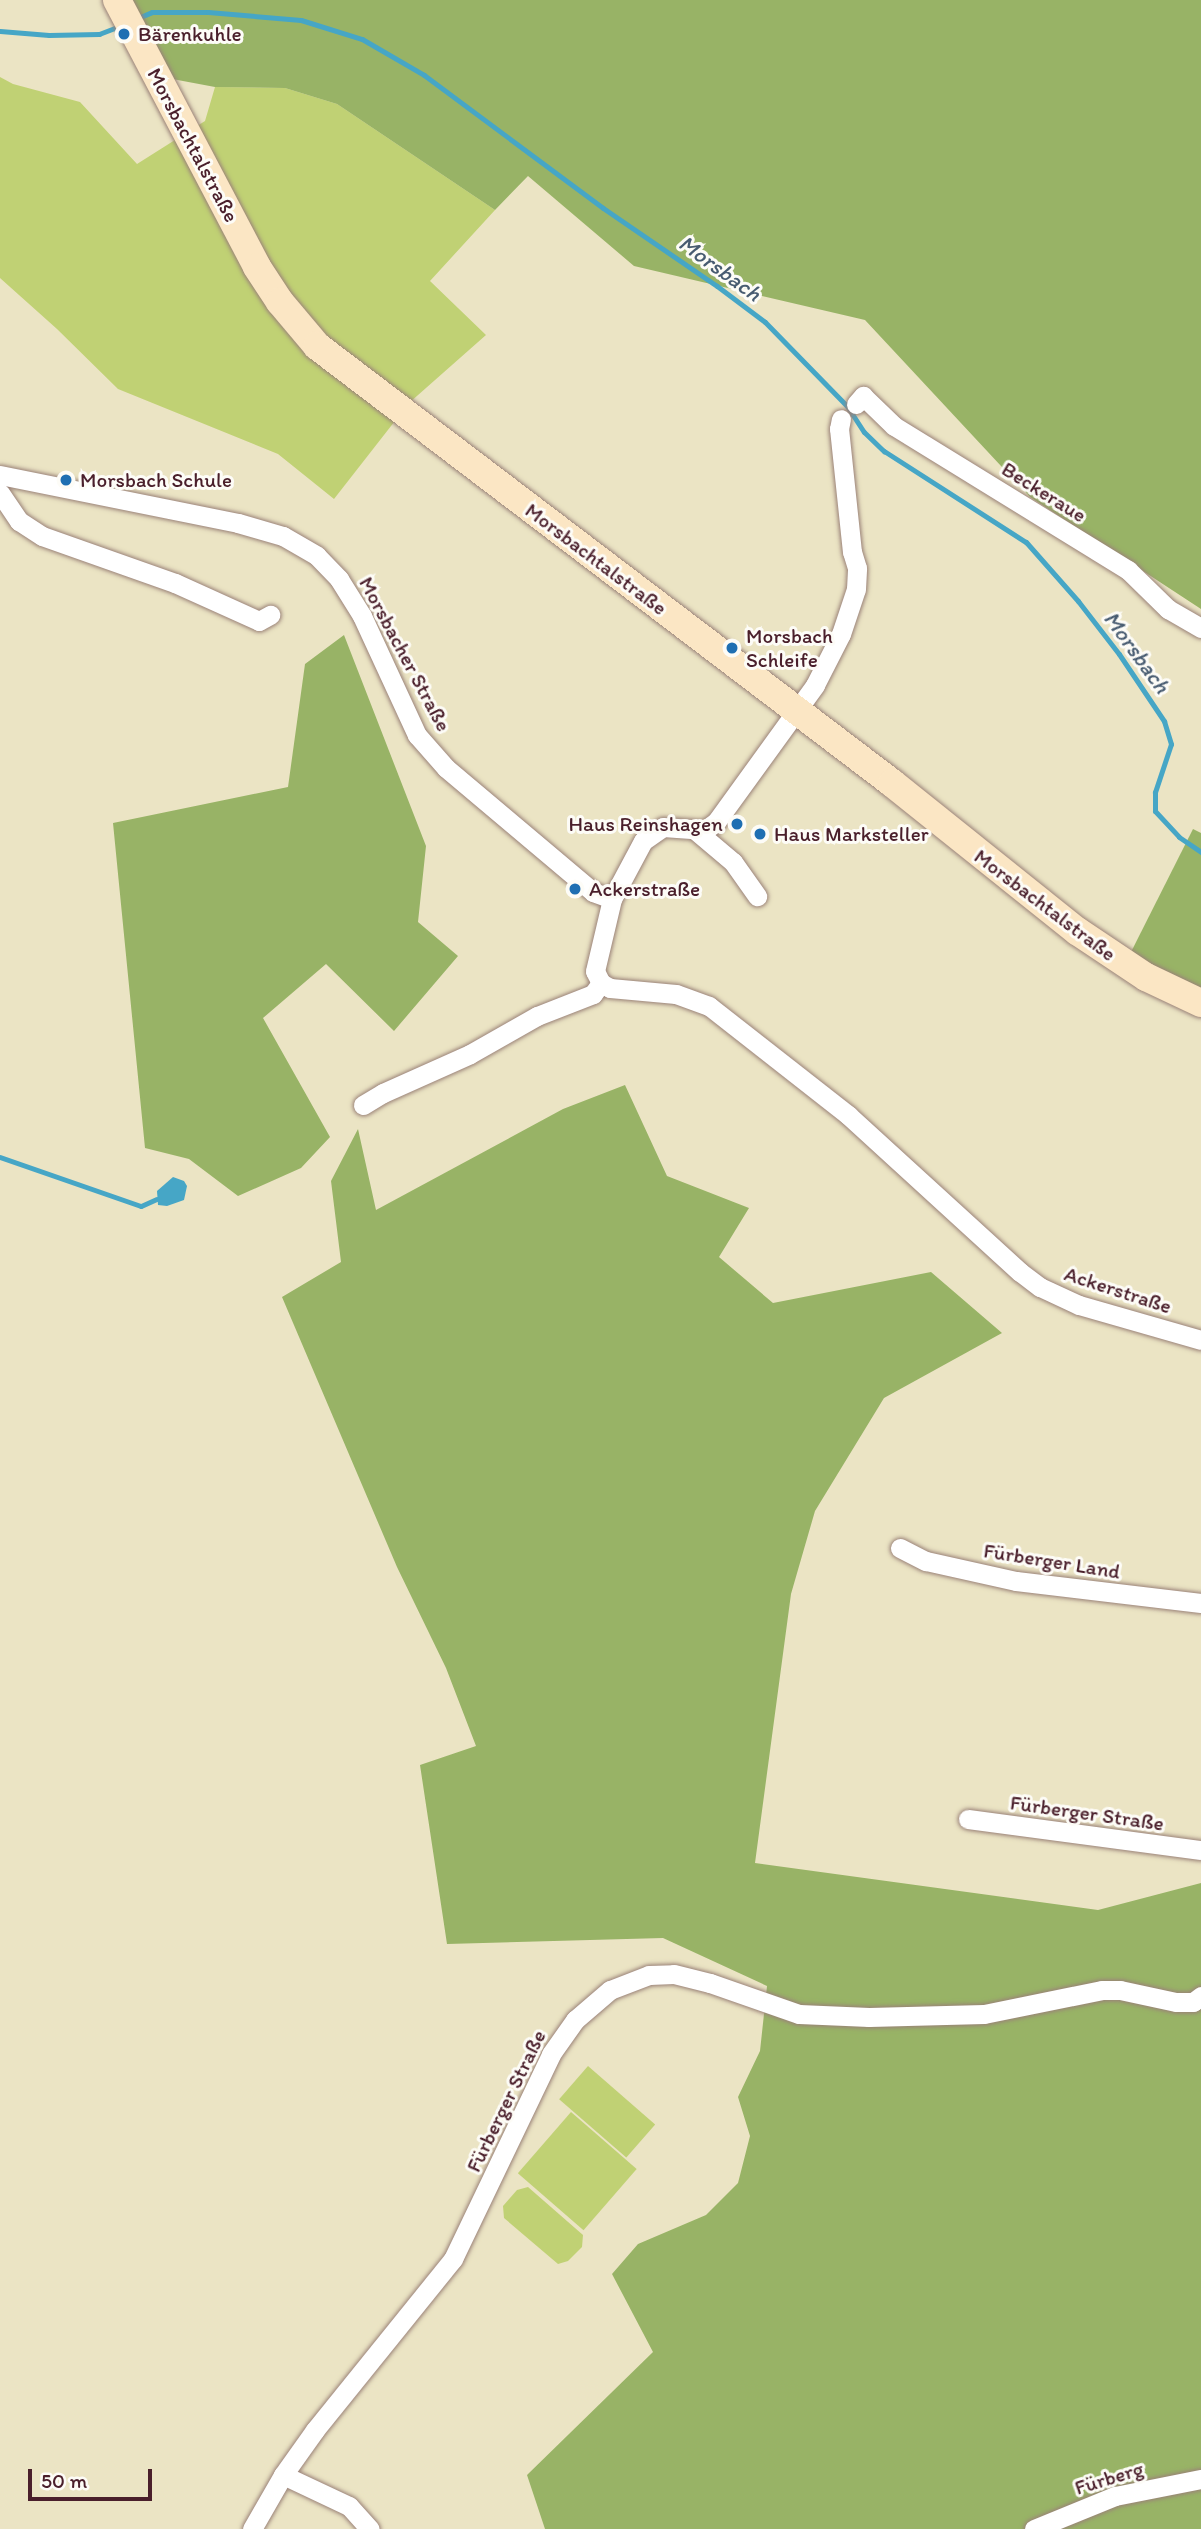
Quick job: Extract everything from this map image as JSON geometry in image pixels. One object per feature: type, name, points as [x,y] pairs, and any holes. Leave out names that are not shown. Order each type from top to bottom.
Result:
[{"type":"main road","name":"Morsbachtalstraße","points":[[117,0],[257,267],[280,303],[317,346],[1088,939],[1146,976],[1201,1003]]},
{"type":"street","name":"Beckeraue","points":[[860,400],[894,426],[1128,570],[1168,608],[1201,628]]},
{"type":"street","points":[[363,1105],[383,1093],[470,1054],[537,1016],[593,994],[601,983],[595,971],[612,899],[647,836],[656,830],[672,826],[705,830],[716,822],[739,794],[829,661],[856,589],[857,568],[852,552],[839,429],[841,419]]},
{"type":"street","name":"Morsbacher Straße","points":[[0,475],[238,523],[283,536],[317,556],[339,579],[362,616],[417,735],[446,768],[593,892],[612,899]]},
{"type":"street","points":[[0,493],[19,521],[41,536],[175,583],[259,621],[270,615]]},
{"type":"street","points":[[695,830],[733,862],[758,896]]},
{"type":"street","name":"Ackerstraße","points":[[601,983],[610,988],[676,994],[709,1006],[848,1115],[1020,1272],[1040,1287],[1079,1305],[1201,1340]]},
{"type":"street","name":"Fürberger Land","points":[[900,1548],[926,1561],[1016,1581],[1201,1603]]},
{"type":"street","name":"Fürberger Straße","points":[[968,1819],[1201,1850]]},
{"type":"street","name":"Fürberger Straße","points":[[252,2529],[283,2475],[315,2430],[453,2259],[551,2054],[585,2009],[610,1990],[649,1975],[674,1974],[710,1983],[799,2014],[869,2017],[984,2014],[1102,1990],[1120,1990],[1177,2002],[1193,2002],[1201,1996]]},
{"type":"street","points":[[283,2475],[349,2506],[370,2529]]},
{"type":"street","name":"Fürberg","points":[[1034,2529],[1115,2496],[1201,2479]]},
{"type":"green space","points":[[129,0],[1201,0],[1201,609],[1030,497],[865,320],[634,266],[528,176],[495,210],[337,104],[285,88],[215,87],[167,78]]},
{"type":"green space","points":[[0,77],[13,84],[80,102],[137,164],[205,121],[215,87],[285,88],[337,104],[495,210],[430,281],[486,335],[409,403],[334,499],[278,454],[118,389],[0,278]]},
{"type":"green space","points":[[344,635],[426,846],[418,922],[458,956],[394,1031],[326,964],[263,1018],[330,1137],[301,1168],[238,1196],[189,1159],[145,1148],[113,823],[288,787],[305,664]]},
{"type":"green space","points":[[1193,829],[1201,833],[1201,995],[1129,956]]},
{"type":"green space","points":[[625,1085],[667,1176],[749,1208],[719,1257],[773,1303],[931,1272],[1002,1333],[884,1398],[815,1511],[791,1594],[755,1863],[1098,1910],[1201,1883],[1201,2529],[545,2529],[527,2475],[653,2352],[612,2274],[638,2244],[706,2215],[738,2183],[750,2136],[738,2097],[760,2051],[767,1986],[663,1938],[447,1944],[420,1765],[476,1746],[446,1668],[397,1567],[282,1297],[341,1262],[331,1181],[358,1129],[376,1210],[563,1109]]},
{"type":"green space","points":[[588,2066],[655,2124],[626,2158],[559,2099]]},
{"type":"green space","points":[[571,2112],[637,2169],[584,2230],[518,2173]]},
{"type":"green space","points":[[528,2187],[583,2235],[582,2247],[568,2261],[558,2264],[504,2218],[503,2206],[517,2190]]},
{"type":"water","points":[[173,1177],[184,1181],[187,1186],[184,1200],[167,1206],[158,1205],[157,1191]]},
{"type":"waterway","name":"Morsbach","points":[[138,18],[152,12],[208,12],[301,20],[362,39],[424,75],[603,208],[765,322],[847,406],[864,432],[884,451],[1026,542],[1078,601],[1119,654],[1164,721],[1171,744],[1155,792],[1155,811],[1179,837],[1201,852]]},
{"type":"waterway","name":"Morsbach","points":[[0,31],[49,35],[99,34],[122,25]]},
{"type":"waterway","points":[[0,1157],[141,1206],[157,1199]]},
{"type":"place","name":"Bärenkuhle","points":[[124,34]]},
{"type":"place","name":"Morsbach Schule","points":[[66,480]]},
{"type":"place","name":"Morsbach Schleife","points":[[732,648]]},
{"type":"place","name":"Haus Reinshagen","points":[[737,824]]},
{"type":"place","name":"Haus Marksteller","points":[[760,834]]},
{"type":"place","name":"Ackerstraße","points":[[575,889]]}]
